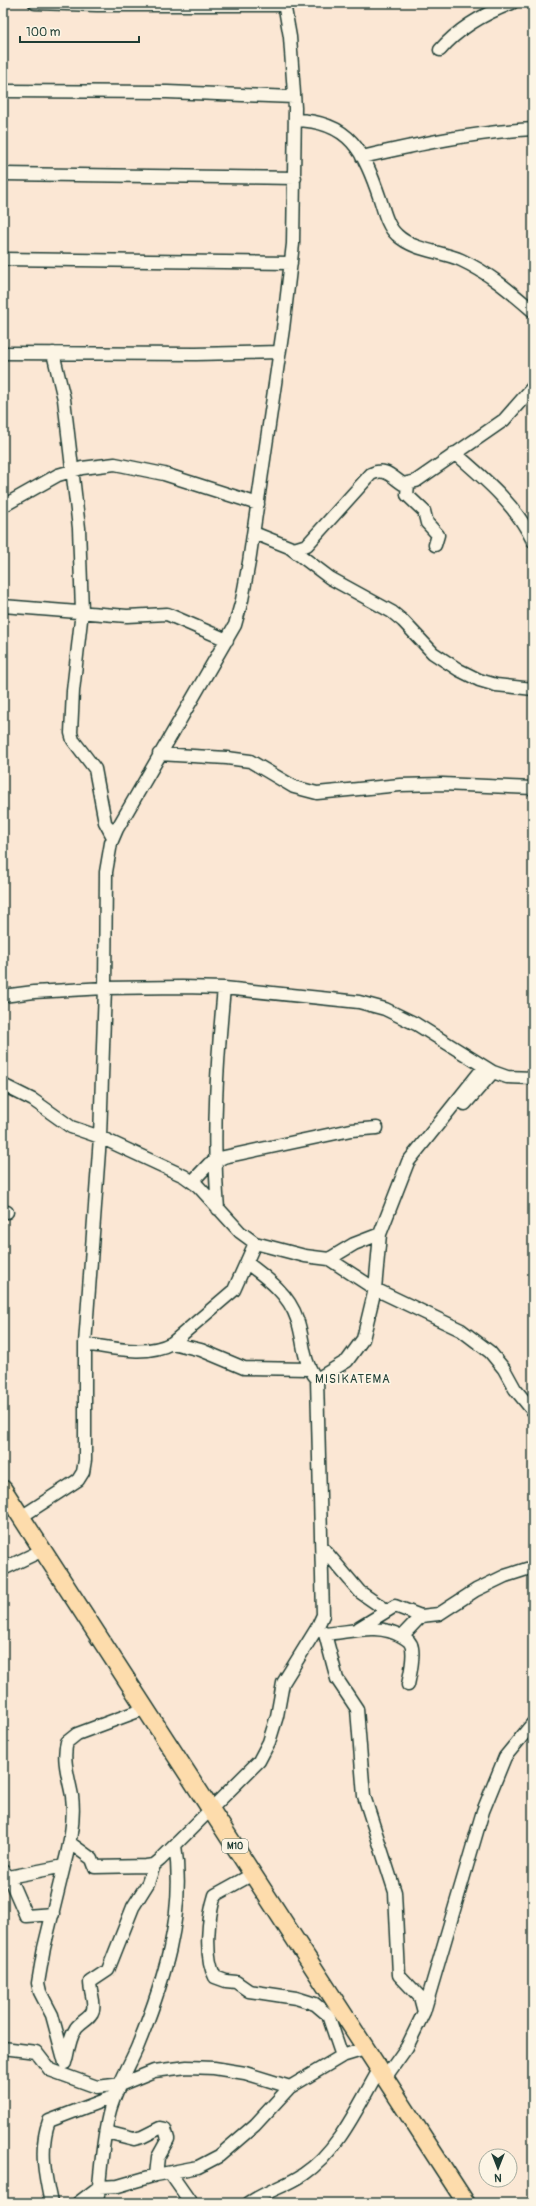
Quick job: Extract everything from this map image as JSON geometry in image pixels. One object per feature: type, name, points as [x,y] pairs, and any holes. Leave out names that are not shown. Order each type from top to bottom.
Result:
[{"type":"highway","name":"M10","points":[[3,1489],[144,1709],[254,1874],[365,2049],[466,2203]]},
{"type":"street","points":[[21,1517],[72,1484],[83,1472],[85,1460],[85,1344],[100,1137],[105,988],[106,872],[113,838],[159,754],[227,640],[235,625],[242,600],[254,533],[292,263],[295,178],[295,120],[291,44],[284,4],[97,5],[35,3]]},
{"type":"street","points":[[440,50],[451,38],[462,30],[500,8],[512,3]]},
{"type":"street","points":[[3,91],[167,92],[294,96]]},
{"type":"street","points":[[295,120],[313,120],[338,128],[348,137],[362,157],[376,187],[387,220],[397,235],[413,245],[436,254],[459,259],[477,268],[503,285],[533,311]]},
{"type":"street","points":[[362,157],[477,134],[533,129]]},
{"type":"street","points":[[3,174],[295,178]]},
{"type":"street","points":[[3,259],[292,263]]},
{"type":"street","points":[[3,353],[196,354],[279,352]]},
{"type":"street","points":[[53,353],[64,399],[79,528],[82,612],[71,733],[73,740],[95,769],[105,822],[113,838]]},
{"type":"street","points":[[254,533],[289,547],[301,549],[312,541],[371,474],[379,471],[386,471],[403,484],[408,484],[422,478],[504,420],[533,387]]},
{"type":"street","points":[[455,454],[507,502],[523,522],[533,541]]},
{"type":"street","points":[[3,506],[42,483],[72,470],[99,464],[115,464],[138,468],[258,504]]},
{"type":"street","points":[[408,484],[407,495],[424,511],[427,523],[438,535],[435,545]]},
{"type":"street","points":[[289,547],[330,578],[392,612],[403,621],[433,653],[459,670],[479,680],[496,685],[533,688]]},
{"type":"street","points":[[3,606],[127,616],[167,614],[227,640]]},
{"type":"street","points":[[159,754],[241,759],[259,766],[294,787],[317,794],[407,785],[533,788]]},
{"type":"street","points":[[3,996],[34,992],[105,988],[224,988],[344,1000],[374,1005],[416,1024],[489,1070],[508,1077],[533,1078]]},
{"type":"street","points":[[218,1209],[215,1160],[216,1073],[224,988]]},
{"type":"street","points":[[318,1379],[347,1361],[363,1339],[375,1289],[380,1234],[408,1162],[422,1142],[434,1131],[489,1070]]},
{"type":"street","points":[[3,1085],[33,1100],[71,1127],[100,1137],[172,1169],[192,1182],[254,1243],[305,1256],[329,1259],[375,1289],[449,1324],[477,1341],[490,1352],[504,1369],[514,1389],[533,1411]]},
{"type":"street","points":[[192,1182],[215,1160],[233,1154],[351,1130],[376,1128]]},
{"type":"street","points":[[329,1259],[345,1248],[380,1234]]},
{"type":"street","points":[[85,1344],[133,1350],[151,1350],[163,1348],[172,1343],[234,1290],[247,1263],[254,1243]]},
{"type":"street","points":[[247,1263],[274,1282],[290,1304],[297,1317],[309,1368],[318,1379],[324,1610],[321,1631],[337,1679],[357,1710],[364,1796],[395,1892],[399,1975],[420,1997],[424,2012]]},
{"type":"street","points":[[172,1343],[201,1350],[235,1362],[244,1368],[309,1368]]},
{"type":"street","points":[[322,1547],[360,1592],[386,1610]]},
{"type":"street","points":[[3,1569],[42,1550]]},
{"type":"street","points":[[321,1631],[347,1632],[359,1628],[386,1610],[398,1606],[421,1616],[439,1614],[476,1590],[505,1576],[533,1567]]},
{"type":"street","points":[[402,1636],[421,1616]]},
{"type":"street","points":[[359,1628],[383,1628],[408,1640],[413,1649],[408,1685]]},
{"type":"street","points":[[64,2069],[68,2048],[76,2028],[90,2017],[93,2010],[90,1982],[108,1970],[133,1907],[148,1882],[154,1865],[258,1761],[265,1749],[277,1716],[284,1683],[321,1631]]},
{"type":"street","points":[[64,2069],[52,2015],[40,1992],[38,1983],[70,1843],[72,1798],[66,1768],[67,1742],[77,1734],[144,1709]]},
{"type":"street","points":[[249,2203],[304,2174],[320,2161],[332,2148],[382,2074],[407,2047],[424,2012],[483,1811],[505,1757],[533,1724]]},
{"type":"street","points":[[70,1843],[92,1859],[95,1868],[154,1865]]},
{"type":"street","points":[[97,2203],[106,2132],[115,2096],[122,2084],[161,1986],[168,1958],[179,1870],[175,1845]]},
{"type":"street","points":[[53,1914],[26,1916],[6,1874],[64,1866]]},
{"type":"street","points":[[254,1874],[215,1895],[208,1942],[211,1970],[215,1977],[226,1981],[236,1982],[249,1991],[296,1998],[315,2004],[328,2015],[342,2056]]},
{"type":"street","points":[[3,2048],[36,2052],[50,2070],[64,2069],[90,2086],[122,2084],[154,2071],[187,2067],[214,2068],[245,2073],[290,2087]]},
{"type":"street","points":[[78,2203],[99,2187],[118,2186],[156,2175],[198,2167],[219,2156],[255,2125],[290,2087],[342,2056],[365,2049]]},
{"type":"street","points":[[51,2203],[43,2169],[44,2134],[49,2121],[115,2096]]},
{"type":"street","points":[[106,2132],[134,2139],[142,2138],[160,2128],[166,2129],[168,2139],[167,2144],[158,2157],[156,2175]]},
{"type":"street","points":[[170,2173],[191,2203]]},
{"type":"district","name":"MISIKATEMA","points":[[353,1379]]}]
